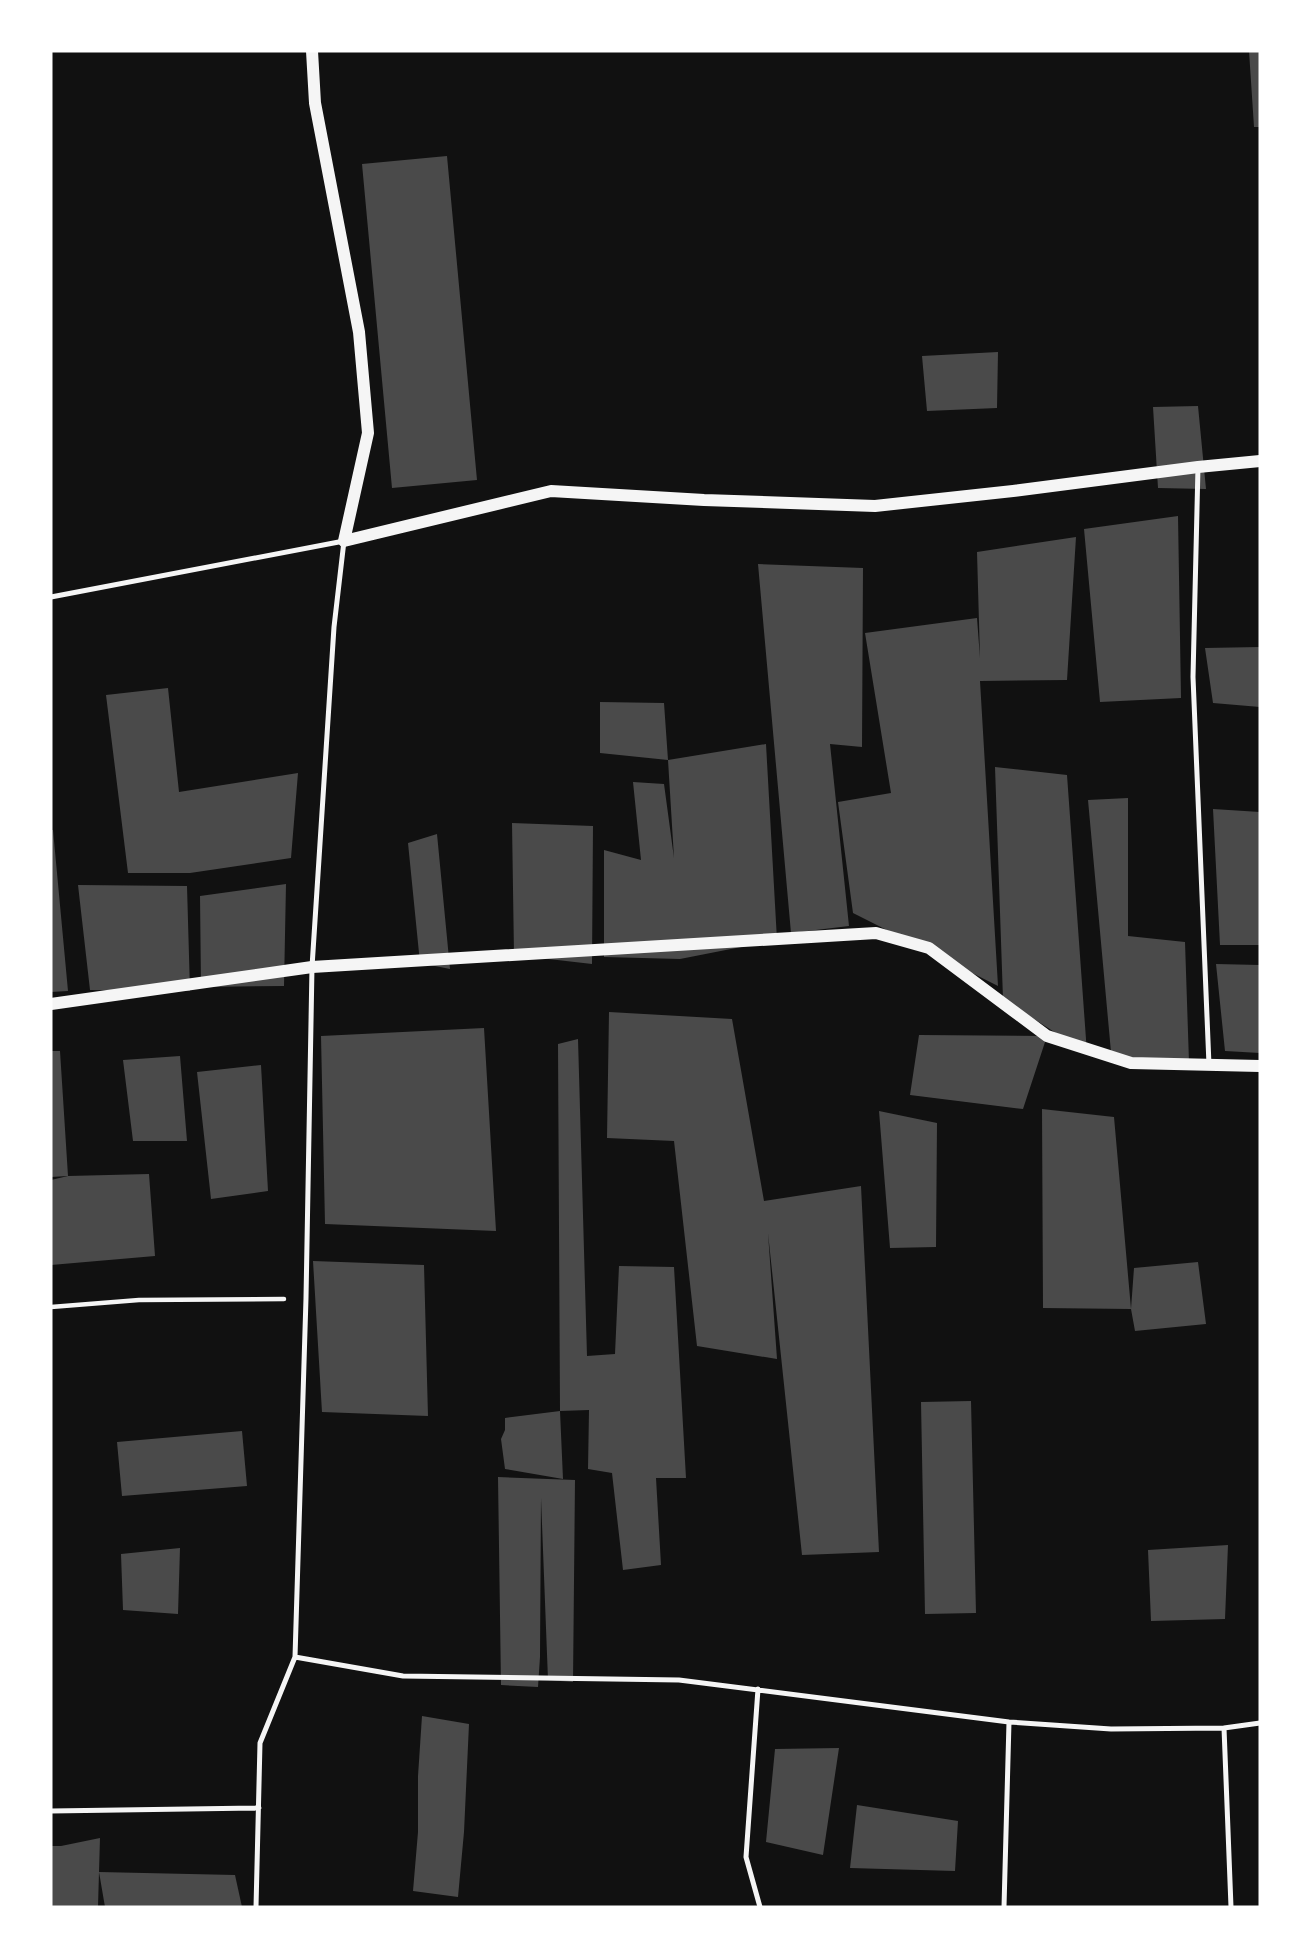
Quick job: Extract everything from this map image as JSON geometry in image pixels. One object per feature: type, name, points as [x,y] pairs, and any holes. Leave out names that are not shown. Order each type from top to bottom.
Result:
[{"type":"street","points":[[312,51],[314,103],[359,332],[368,433],[344,541],[551,491],[875,506],[1260,461]]},
{"type":"street","points":[[51,1004],[312,967],[876,933],[929,948],[1047,1036],[1131,1063],[1260,1066]]},
{"type":"lane","points":[[1198,467],[1193,677],[1209,1065]]},
{"type":"lane","points":[[51,597],[344,541],[334,627],[312,967],[306,1298],[295,1657],[260,1742],[256,1907]]},
{"type":"lane","points":[[295,1657],[403,1676],[679,1680],[1009,1722],[1111,1729],[1224,1728],[1260,1723]]},
{"type":"lane","points":[[758,1689],[746,1857],[760,1907]]},
{"type":"lane","points":[[1004,1907],[1009,1722]]},
{"type":"lane","points":[[1224,1728],[1231,1907]]},
{"type":"lane","points":[[51,1811],[259,1808]]},
{"type":"path","points":[[51,1307],[139,1300],[306,1298]]},
{"type":"building","points":[[1249,51],[1260,51],[1260,127],[1254,127]]},
{"type":"building","points":[[447,156],[477,480],[392,488],[362,164]]},
{"type":"building","points":[[998,352],[997,408],[927,411],[922,356]]},
{"type":"building","points":[[1198,406],[1206,489],[1158,488],[1153,407]]},
{"type":"building","points":[[1178,516],[1181,698],[1100,702],[1084,529]]},
{"type":"building","points":[[1076,537],[1067,680],[980,681],[998,986],[853,913],[838,802],[891,793],[865,633],[977,618],[980,658],[977,552]]},
{"type":"building","points":[[758,564],[863,568],[862,747],[830,744],[849,926],[791,933]]},
{"type":"building","points":[[1260,647],[1260,707],[1213,703],[1205,648]]},
{"type":"building","points":[[168,688],[179,792],[298,773],[291,858],[190,873],[128,873],[106,695]]},
{"type":"building","points":[[600,702],[664,703],[668,760],[600,753]]},
{"type":"building","points":[[766,744],[777,940],[680,959],[604,957],[604,850],[641,860],[633,782],[664,784],[674,858],[668,760]]},
{"type":"building","points":[[995,767],[1067,775],[1087,1053],[1003,999]]},
{"type":"building","points":[[1128,798],[1128,936],[1185,942],[1189,1062],[1112,1063],[1088,800]]},
{"type":"building","points":[[1213,809],[1260,812],[1260,945],[1220,945]]},
{"type":"building","points":[[512,823],[593,826],[592,964],[514,955]]},
{"type":"building","points":[[51,830],[68,991],[51,992]]},
{"type":"building","points":[[437,834],[450,969],[420,963],[408,843]]},
{"type":"building","points":[[286,884],[284,986],[201,987],[200,896]]},
{"type":"building","points":[[78,885],[187,886],[190,991],[90,990]]},
{"type":"building","points":[[1216,964],[1260,965],[1260,1053],[1225,1051]]},
{"type":"building","points":[[609,1012],[732,1019],[764,1201],[861,1186],[879,1552],[802,1555],[768,1233],[777,1359],[697,1346],[674,1141],[607,1138]]},
{"type":"building","points":[[484,1028],[496,1231],[325,1224],[321,1036]]},
{"type":"building","points":[[919,1035],[1047,1036],[1023,1109],[910,1095]]},
{"type":"building","points":[[578,1039],[587,1356],[615,1354],[619,1266],[674,1267],[686,1478],[656,1478],[661,1565],[623,1570],[612,1473],[588,1469],[589,1410],[560,1411],[558,1044]]},
{"type":"building","points":[[51,1051],[60,1051],[68,1176],[51,1177]]},
{"type":"building","points":[[180,1056],[187,1141],[133,1141],[123,1060]]},
{"type":"building","points":[[261,1065],[268,1191],[211,1199],[197,1072]]},
{"type":"building","points":[[1042,1109],[1114,1117],[1131,1309],[1043,1308]]},
{"type":"building","points":[[879,1111],[937,1123],[936,1247],[890,1248]]},
{"type":"building","points":[[149,1174],[155,1256],[51,1265],[51,1180],[68,1176]]},
{"type":"building","points":[[313,1261],[424,1265],[428,1416],[322,1412]]},
{"type":"building","points":[[1198,1262],[1206,1324],[1135,1331],[1131,1309],[1134,1268]]},
{"type":"building","points":[[971,1401],[976,1613],[925,1614],[921,1402]]},
{"type":"building","points":[[560,1411],[563,1479],[505,1469],[501,1439],[505,1430],[505,1418]]},
{"type":"building","points":[[242,1431],[247,1486],[122,1496],[117,1442]]},
{"type":"building","points":[[498,1477],[575,1480],[573,1682],[548,1680],[541,1498],[538,1687],[501,1685]]},
{"type":"building","points":[[1228,1545],[1225,1619],[1151,1621],[1148,1550]]},
{"type":"building","points":[[180,1548],[178,1614],[123,1610],[121,1554]]},
{"type":"building","points":[[422,1716],[469,1724],[458,1897],[413,1891]]},
{"type":"building","points":[[839,1748],[823,1855],[766,1842],[775,1749]]},
{"type":"building","points":[[857,1805],[958,1821],[955,1871],[850,1868]]},
{"type":"building","points":[[100,1838],[98,1907],[51,1907],[51,1846]]},
{"type":"building","points":[[99,1872],[235,1875],[242,1907],[105,1907]]}]
